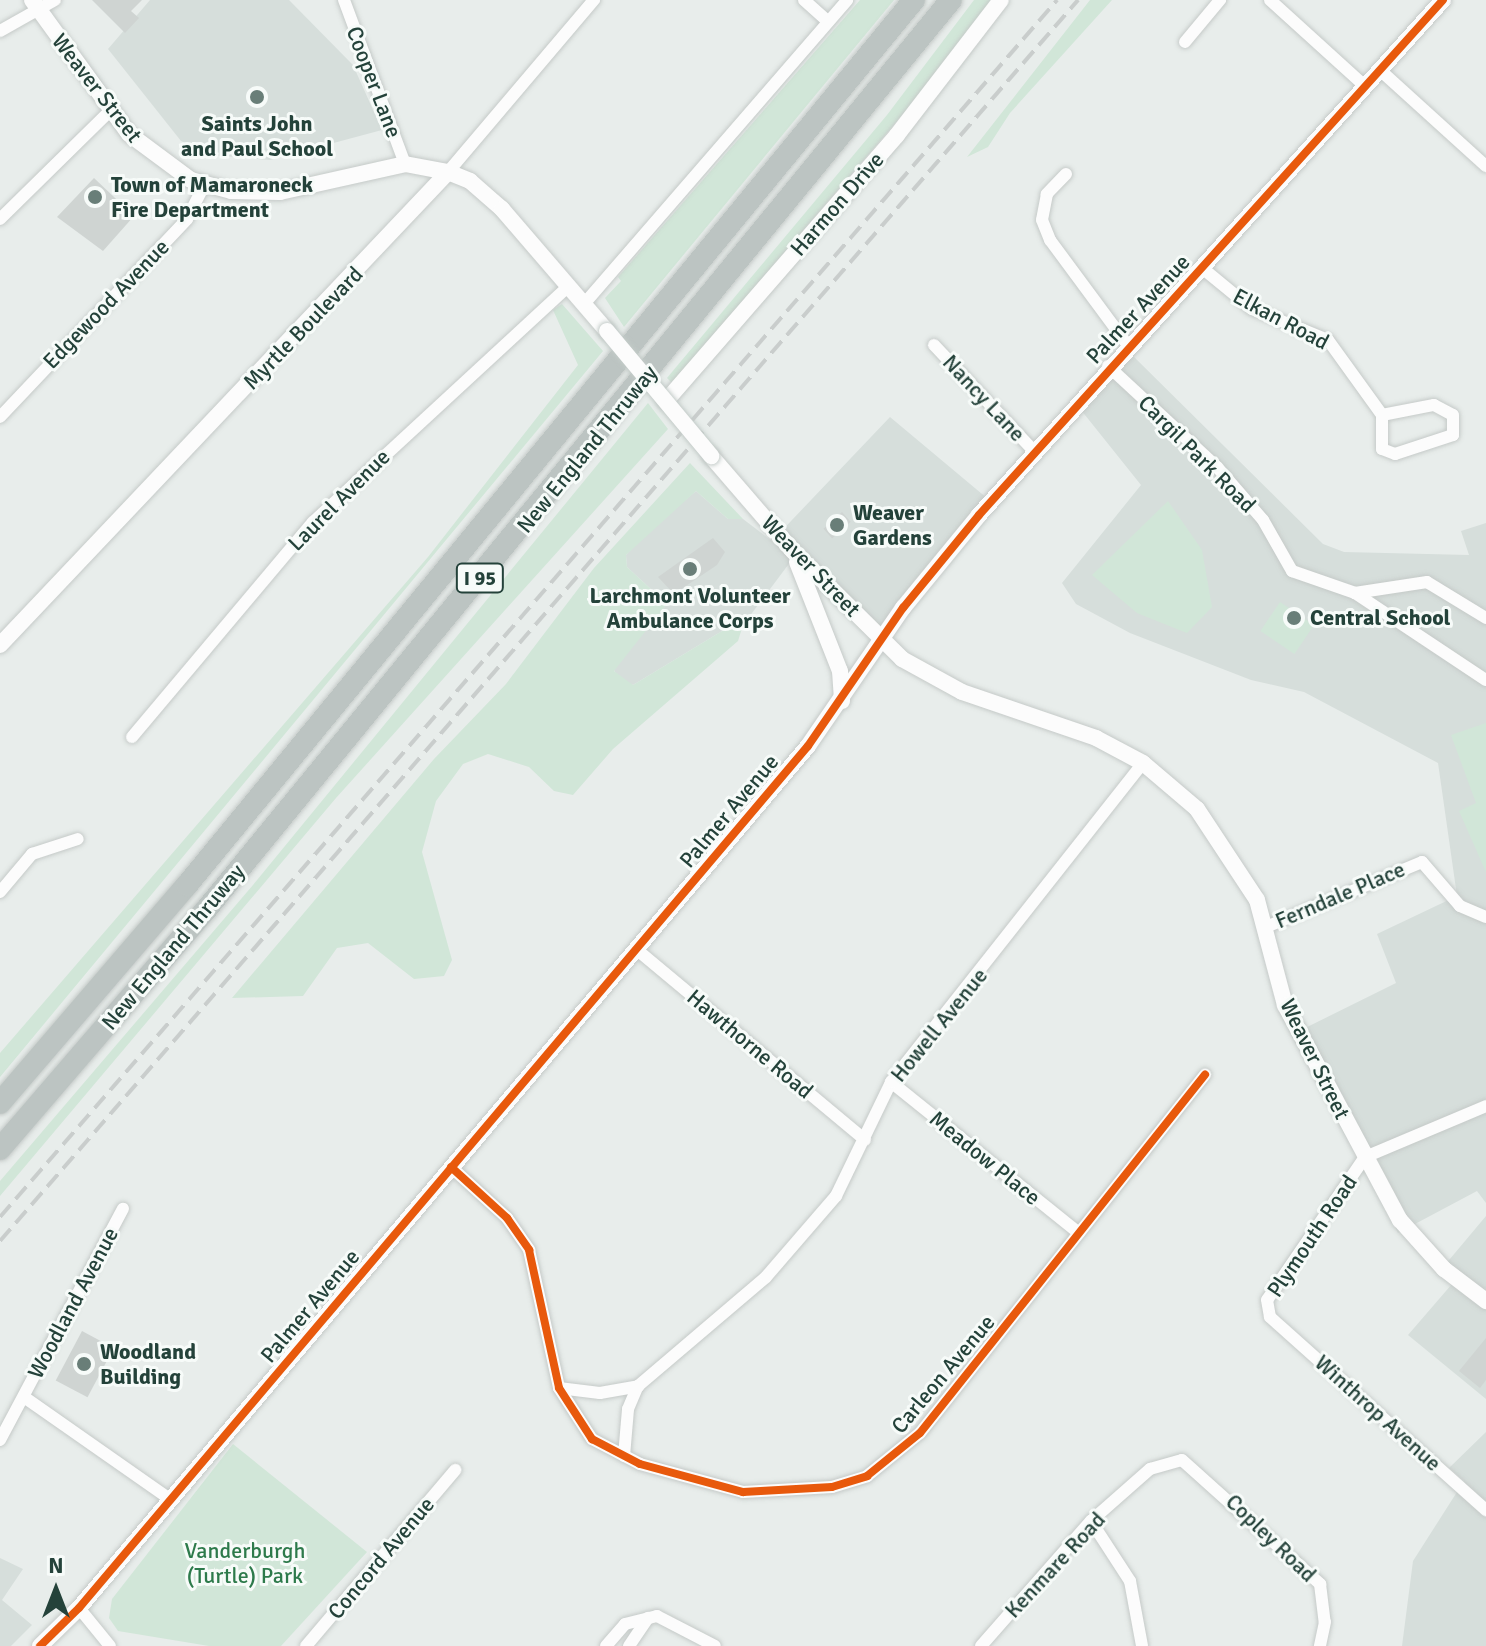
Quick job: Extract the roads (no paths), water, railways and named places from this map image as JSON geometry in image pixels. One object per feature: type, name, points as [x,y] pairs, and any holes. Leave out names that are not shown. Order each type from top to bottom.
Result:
[{"type":"highway","name":"New England Thruway","points":[[0,1103],[197,873],[914,0]]},
{"type":"highway","name":"New England Thruway","points":[[0,1149],[205,911],[951,0]]},
{"type":"street","points":[[0,31],[35,5],[55,0]]},
{"type":"street","name":"Cooper Lane","points":[[344,0],[405,164]]},
{"type":"street","name":"Myrtle Boulevard","points":[[0,645],[448,172],[594,0]]},
{"type":"street","points":[[804,0],[826,20]]},
{"type":"street","points":[[584,304],[826,20],[847,0]]},
{"type":"street","name":"Harmon Drive","points":[[670,396],[897,135],[1001,0]]},
{"type":"street","points":[[1185,42],[1220,0]]},
{"type":"street","points":[[1270,0],[1366,87]]},
{"type":"street","name":"Palmer Avenue","points":[[40,1646],[57,1639],[79,1608],[636,949],[842,701],[882,640],[1034,451],[1127,344],[1201,267],[1443,0]]},
{"type":"street","name":"Weaver Street","points":[[35,5],[110,111],[146,151],[204,186],[280,192],[405,164],[448,172],[502,209],[607,331],[670,396],[711,456],[792,550],[902,659],[962,692],[1060,724],[1143,763],[1219,836],[1266,927],[1285,1005],[1365,1157],[1422,1248],[1486,1301]]},
{"type":"street","points":[[1380,70],[1486,166]]},
{"type":"street","points":[[0,219],[110,111]]},
{"type":"street","points":[[1066,174],[1047,194],[1042,220],[1050,240],[1127,344]]},
{"type":"street","name":"Edgewood Avenue","points":[[0,417],[187,219],[204,186]]},
{"type":"street","name":"Elkan Road","points":[[1201,267],[1252,309],[1328,340],[1382,415]]},
{"type":"street","name":"Laurel Avenue","points":[[132,737],[313,522],[569,286]]},
{"type":"street","name":"Nancy Lane","points":[[934,345],[1034,451]]},
{"type":"street","name":"Cargil Park Road","points":[[1108,366],[1217,467],[1263,520],[1292,571],[1355,593],[1486,680]]},
{"type":"street","points":[[1434,405],[1448,408],[1455,427],[1444,441],[1385,452],[1378,441],[1382,415],[1434,405]]},
{"type":"street","points":[[792,550],[840,671],[842,701]]},
{"type":"street","name":"Cargil Park Road","points":[[1355,593],[1427,582],[1486,618]]},
{"type":"street","name":"Howell Avenue","points":[[638,1386],[766,1277],[836,1196],[891,1082],[1143,763]]},
{"type":"street","points":[[0,892],[32,854],[78,839]]},
{"type":"street","name":"Ferndale Place","points":[[1266,927],[1422,862],[1461,907],[1486,917]]},
{"type":"street","name":"Hawthorne Road","points":[[636,949],[865,1140]]},
{"type":"street","name":"Carleon Avenue","points":[[451,1167],[507,1218],[529,1250],[559,1388],[577,1424],[624,1456],[743,1492],[832,1487],[867,1476],[920,1433],[1205,1075]]},
{"type":"street","name":"Meadow Place","points":[[891,1082],[1079,1233]]},
{"type":"street","points":[[1365,1157],[1486,1106]]},
{"type":"street","name":"Plymouth Road","points":[[1270,1317],[1270,1291],[1365,1157]]},
{"type":"street","name":"Woodland Avenue","points":[[0,1440],[123,1209]]},
{"type":"street","name":"Winthrop Avenue","points":[[1270,1317],[1486,1510]]},
{"type":"street","points":[[559,1388],[600,1393],[638,1386]]},
{"type":"street","points":[[624,1456],[628,1409],[638,1386]]},
{"type":"street","points":[[24,1397],[171,1500]]},
{"type":"street","name":"Kenmare Road","points":[[981,1646],[1091,1521],[1150,1469],[1171,1461]]},
{"type":"street","name":"Copley Road","points":[[1171,1461],[1192,1464],[1311,1573],[1324,1602],[1320,1646]]},
{"type":"street","name":"Concord Avenue","points":[[306,1646],[455,1470]]},
{"type":"street","points":[[1091,1521],[1130,1581],[1142,1646]]},
{"type":"street","points":[[79,1608],[110,1646]]},
{"type":"street","points":[[629,1646],[648,1618]]},
{"type":"street","points":[[606,1646],[625,1624],[648,1618],[668,1619],[715,1646]]},
{"type":"railway","points":[[0,1217],[1057,0]]},
{"type":"railway","points":[[0,1241],[1078,0]]},
{"type":"place","name":"Saints John and Paul School","points":[[257,97]]},
{"type":"place","name":"Town of Mamaroneck Fire Department","points":[[95,197]]},
{"type":"place","name":"Weaver Gardens","points":[[837,525]]},
{"type":"place","name":"Larchmont Volunteer Ambulance Corps","points":[[690,569]]},
{"type":"place","name":"Central School","points":[[1294,618]]},
{"type":"place","name":"Woodland Building","points":[[84,1364]]},
{"type":"park label","name":"Vanderburgh (Turtle) Park","points":[[245,1562]]}]
